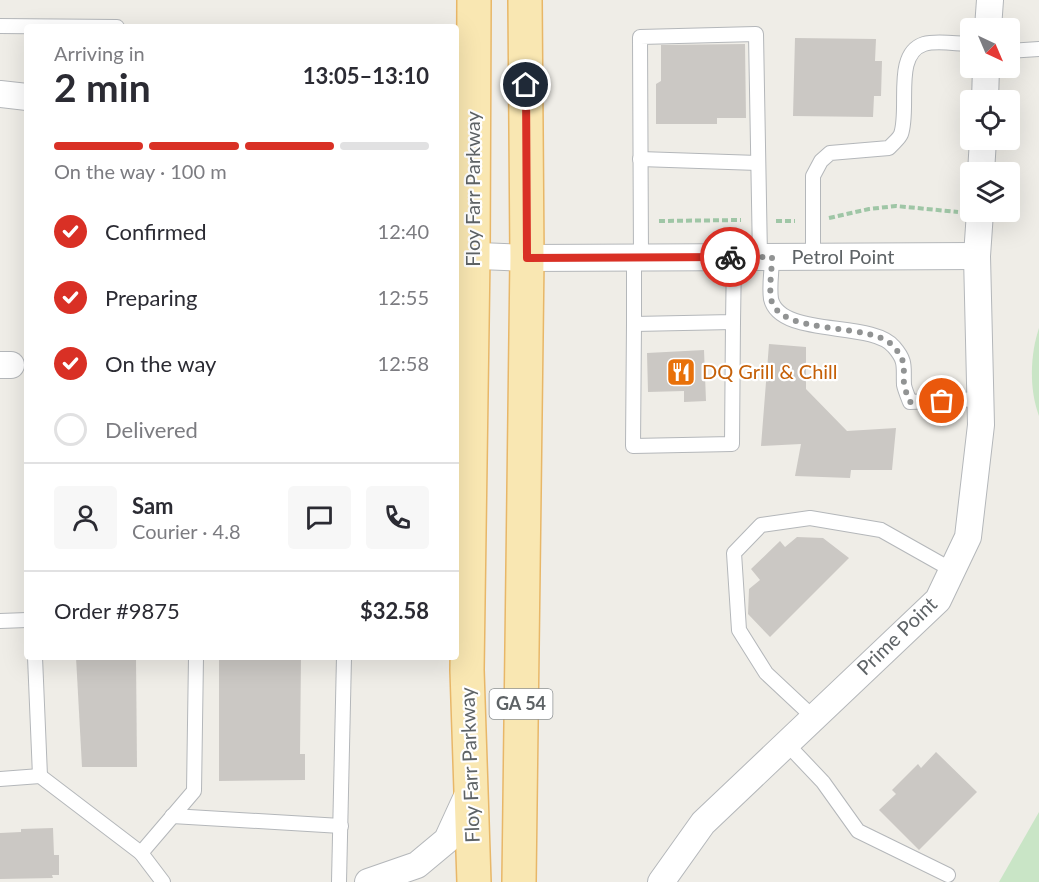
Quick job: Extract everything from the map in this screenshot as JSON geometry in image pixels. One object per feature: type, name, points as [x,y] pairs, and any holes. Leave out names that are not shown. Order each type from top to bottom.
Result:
[{"type":"main road","name":"Floy Farr Parkway","points":[[474,0],[465,256],[467,670],[474,882]]},
{"type":"main road","name":"GA 54","points":[[519,882],[527,258],[525,0]]},
{"type":"street","points":[[989,18],[990,0]]},
{"type":"street","points":[[0,94],[24,97]]},
{"type":"street","name":"Prime Point","points":[[661,882],[703,823],[938,600],[968,537],[981,425],[977,256],[979,222]]},
{"type":"street","name":"Petrol Point","points":[[465,256],[527,258],[977,256]]},
{"type":"street","points":[[368,882],[417,865],[447,840],[470,789]]},
{"type":"lane","points":[[0,26],[24,26]]},
{"type":"lane","points":[[734,257],[732,444],[633,446],[634,324],[641,222],[640,37],[756,34],[759,220],[771,299],[780,313],[808,324],[875,335],[893,345],[905,363],[904,386],[910,402],[981,399]]},
{"type":"lane","points":[[813,257],[813,176],[821,161],[830,153],[889,148],[900,136],[904,116],[905,62],[914,49],[926,43],[960,44]]},
{"type":"lane","points":[[1020,50],[1039,49]]},
{"type":"lane","points":[[640,159],[758,163]]},
{"type":"lane","points":[[634,324],[733,322]]},
{"type":"lane","points":[[813,717],[766,673],[739,630],[734,553],[760,525],[810,519],[881,530],[952,570]]},
{"type":"lane","points":[[0,621],[24,620]]},
{"type":"lane","points":[[35,660],[39,776]]},
{"type":"lane","points":[[141,853],[194,791],[196,660]]},
{"type":"lane","points":[[339,882],[344,660]]},
{"type":"lane","points":[[786,743],[823,782],[858,831],[948,875]]},
{"type":"lane","points":[[0,779],[39,776],[141,853],[163,882]]},
{"type":"lane","points":[[172,816],[341,826]]},
{"type":"path","points":[[641,222],[759,220],[813,222],[869,209],[896,206],[960,212]]},
{"type":"green space","points":[[1039,328],[1039,416],[1032,372]]},
{"type":"green space","points":[[1039,812],[1039,882],[999,882]]},
{"type":"building","points":[[795,38],[876,39],[875,61],[882,61],[881,96],[874,96],[873,117],[793,116]]},
{"type":"building","points":[[745,44],[746,118],[717,118],[717,124],[656,124],[656,84],[661,81],[661,45]]},
{"type":"building","points":[[769,344],[806,347],[806,389],[847,431],[896,428],[892,470],[851,470],[850,478],[795,476],[801,444],[761,446]]},
{"type":"building","name":"DQ Grill & Chill","points":[[704,350],[706,401],[684,402],[684,391],[648,392],[647,353]]},
{"type":"building","points":[[797,537],[823,538],[849,558],[770,637],[748,614],[749,589],[760,580],[751,569],[780,541],[785,547]]},
{"type":"building","points":[[76,660],[136,660],[137,767],[82,767]]},
{"type":"building","points":[[219,660],[301,660],[300,754],[305,754],[305,780],[219,781]]},
{"type":"building","points":[[936,752],[977,792],[919,850],[879,810],[896,794],[892,790],[918,764],[921,768]]},
{"type":"building","points":[[53,828],[54,855],[59,855],[59,875],[52,875],[53,878],[0,879],[0,833],[21,832],[21,829]]},
{"type":"way so far","points":[[730,257],[772,257],[771,299],[780,313],[808,324],[875,335],[893,345],[905,363],[904,386],[910,402],[942,401]]},
{"type":"place","name":"DQ Grill & Chill","points":[[681,372]]},
{"type":"route","points":[[526,85],[527,258],[730,257]]}]
